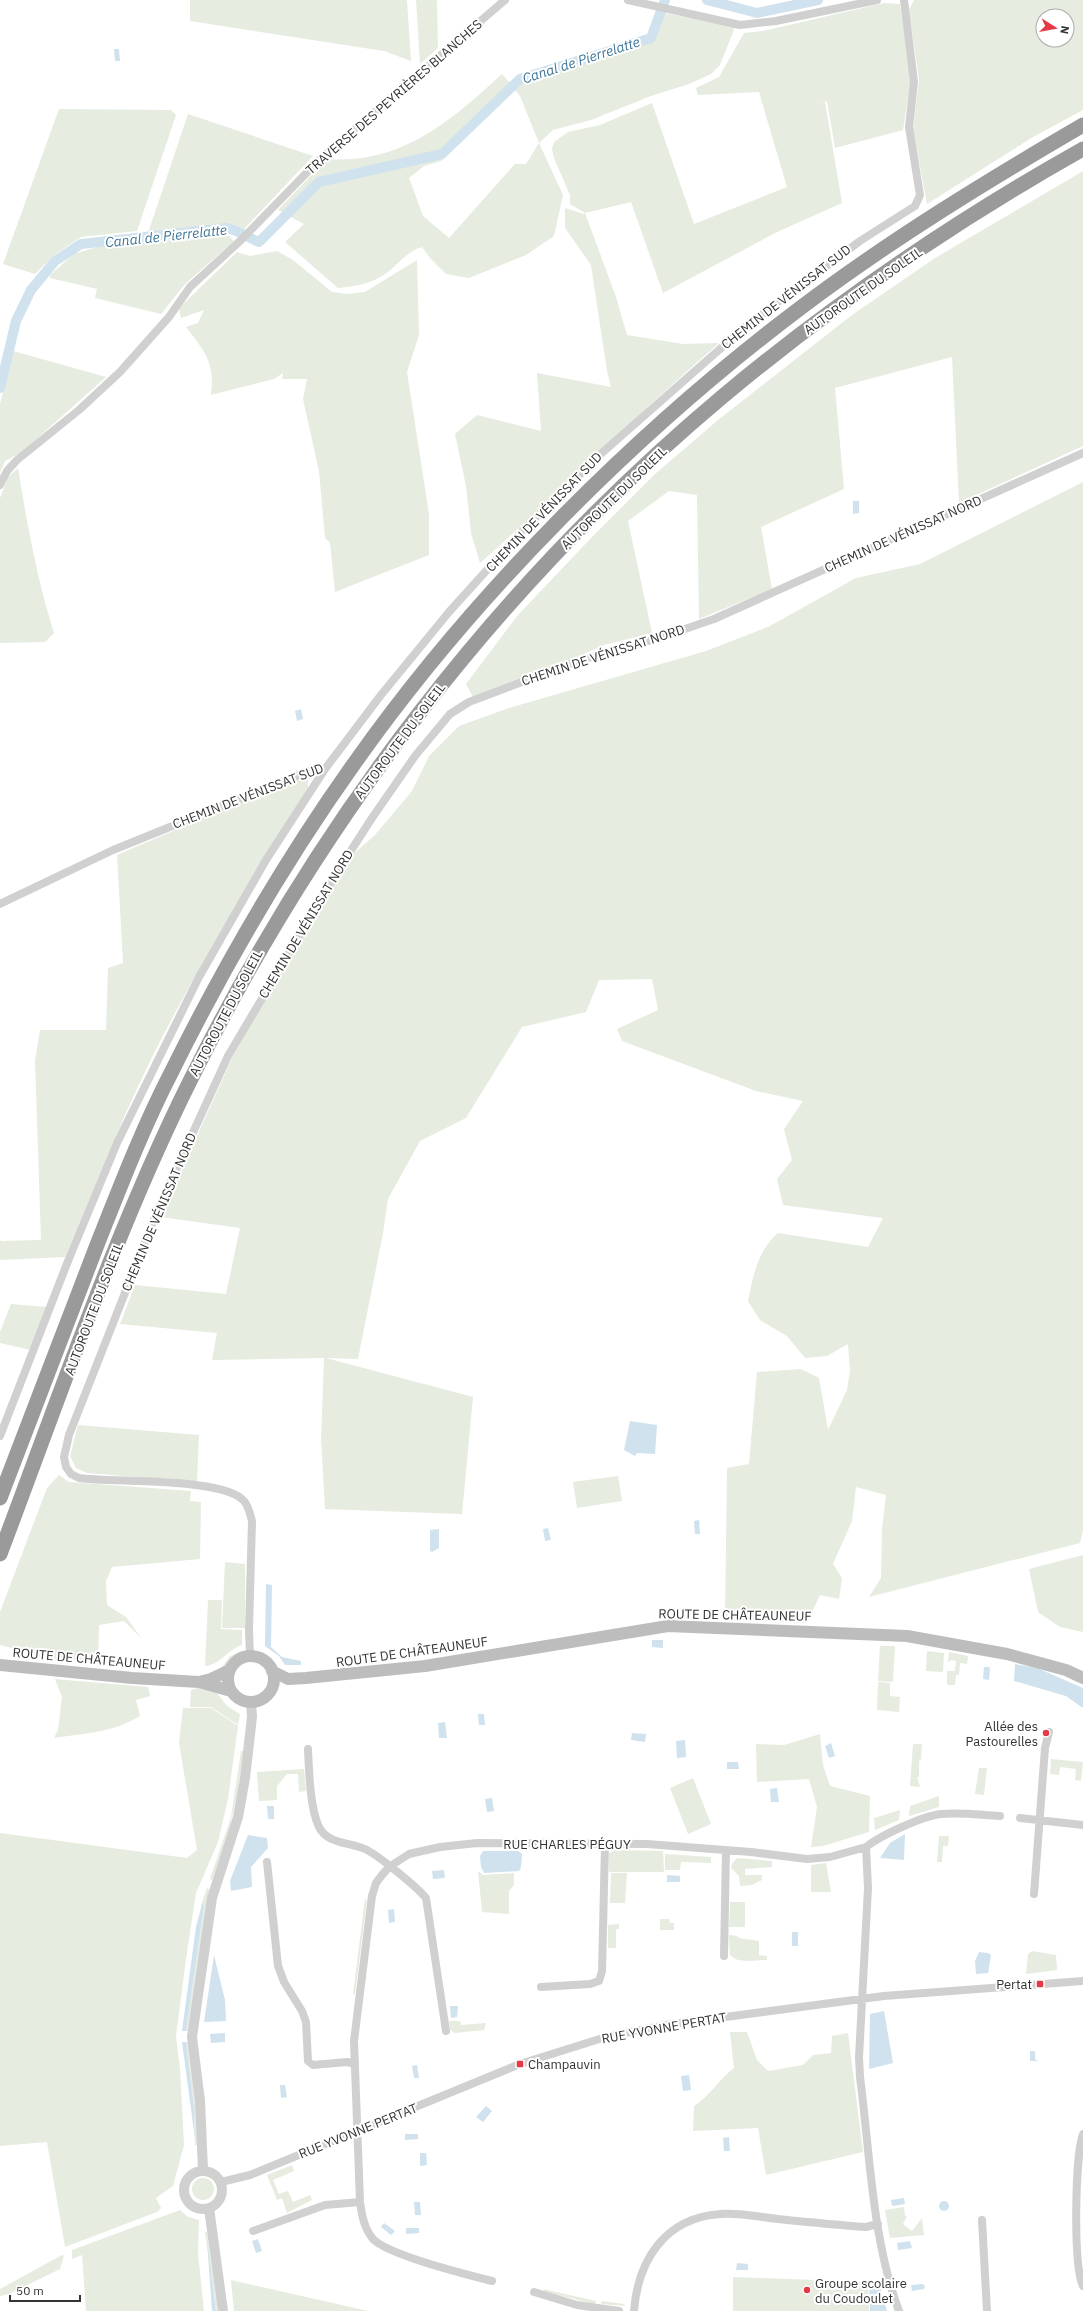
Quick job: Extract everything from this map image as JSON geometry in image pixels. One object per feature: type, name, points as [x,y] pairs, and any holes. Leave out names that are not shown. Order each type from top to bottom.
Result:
[{"type":"highway","name":"AUTOROUTE DU SOLEIL","points":[[0,1498],[120,1188],[170,1074],[226,968],[283,871],[357,760],[427,669],[474,614],[566,513],[701,389],[801,307],[904,234],[967,193],[1083,125]]},
{"type":"highway","name":"AUTOROUTE DU SOLEIL","points":[[0,1554],[138,1196],[190,1081],[236,993],[290,898],[348,811],[410,724],[484,633],[538,572],[627,483],[719,400],[812,325],[949,230],[1083,149]]},
{"type":"main road","name":"ROUTE DE CHÂTEAUNEUF","points":[[0,1665],[132,1678],[199,1682],[231,1690],[239,1699],[251,1702],[263,1699],[271,1690],[288,1679],[338,1676],[425,1666],[668,1626],[907,1636],[1007,1654],[1066,1670],[1083,1678]]},
{"type":"main road","name":"ROUTE DE CHÂTEAUNEUF","points":[[199,1682],[211,1679],[230,1670],[235,1663],[242,1658],[250,1656],[264,1660],[272,1671],[288,1679]]},
{"type":"main road","points":[[230,1670],[228,1680],[231,1690]]},
{"type":"main road","points":[[271,1690],[274,1681],[272,1671]]},
{"type":"street","name":"TRAVERSE DES PEYRIÈRES BLANCHES","points":[[0,485],[7,471],[17,460],[79,410],[120,372],[169,317],[190,287],[240,241],[321,158],[505,0]]},
{"type":"street","points":[[628,0],[666,10],[740,25],[754,25],[877,0]]},
{"type":"street","name":"CHEMIN DE VÉNISSAT SUD","points":[[0,904],[113,850],[308,771],[325,769],[381,695],[449,612],[523,530],[603,452],[745,327],[860,240],[915,206],[920,195],[909,127],[914,68],[904,0]]},
{"type":"street","name":"CHEMIN DE VÉNISSAT NORD","points":[[250,1656],[249,1592],[252,1521],[249,1509],[244,1501],[227,1490],[205,1486],[79,1478],[71,1474],[66,1466],[64,1457],[69,1435],[105,1340],[155,1216],[228,1056],[332,880],[372,818],[415,756],[450,714],[469,702],[578,661],[659,638],[714,619],[1083,453]]},
{"type":"street","points":[[0,1436],[68,1261],[117,1143],[199,977],[266,860],[325,769]]},
{"type":"street","points":[[203,2170],[200,2101],[192,2037],[212,1898],[238,1817],[245,1778],[252,1717],[251,1702]]},
{"type":"street","points":[[1034,1894],[1039,1821],[1049,1732]]},
{"type":"street","points":[[308,1749],[310,1788],[319,1827],[330,1839],[365,1849],[419,1889],[426,1898],[446,2031]]},
{"type":"street","name":"RUE CHARLES PÉGUY","points":[[492,2282],[396,2252],[380,2245],[373,2239],[363,2223],[360,2202],[355,2022],[372,1896],[376,1883],[389,1867],[409,1854],[440,1847],[477,1843],[605,1845],[648,1844],[726,1850],[807,1859],[830,1857],[866,1847],[876,1840],[940,1814],[966,1813],[1000,1816]]},
{"type":"street","points":[[1020,1818],[1083,1825]]},
{"type":"street","points":[[541,1986],[590,1984],[599,1981],[602,1971],[605,1845]]},
{"type":"street","points":[[866,1847],[868,1888],[859,2057],[860,2077],[878,2227],[889,2285],[899,2311]]},
{"type":"street","points":[[724,1956],[726,1850]]},
{"type":"street","points":[[267,1862],[278,1966],[284,1982],[302,2011],[306,2022],[308,2062],[313,2066],[347,2062],[355,2064]]},
{"type":"street","name":"RUE YVONNE PERTAT","points":[[221,2182],[250,2174],[520,2064],[609,2036],[672,2024],[863,1999],[1083,1981]]},
{"type":"street","points":[[1083,2134],[1080,2144],[1078,2168],[1080,2266],[1083,2286]]},
{"type":"street","points":[[203,2170],[214,2173],[221,2182],[222,2188],[219,2201],[209,2208],[204,2209],[193,2206],[185,2198],[183,2191],[189,2176],[203,2170]]},
{"type":"street","points":[[254,2231],[325,2205],[360,2202]]},
{"type":"street","points":[[209,2208],[223,2311]]},
{"type":"street","points":[[634,2311],[638,2280],[653,2250],[667,2234],[698,2218],[722,2213],[878,2227]]},
{"type":"street","points":[[982,2220],[987,2311]]},
{"type":"street","points":[[534,2292],[577,2305],[619,2311]]},
{"type":"shaded area","points":[[190,0],[407,0],[411,61],[384,51],[190,21]]},
{"type":"shaded area","points":[[416,0],[437,0],[438,48],[420,64]]},
{"type":"shaded area","points":[[914,0],[1083,0],[1083,110],[1033,137],[927,204],[913,129],[919,80],[909,10]]},
{"type":"shaded area","points":[[884,3],[900,4],[911,79],[903,130],[835,148],[827,101],[813,105],[825,102],[842,203],[775,233],[663,293],[631,202],[585,213],[570,204],[570,195],[554,158],[552,149],[554,142],[568,132],[600,125],[652,103],[694,224],[787,187],[759,92],[698,95],[696,88],[719,77],[744,33],[763,31]]},
{"type":"shaded area","points":[[664,13],[735,27],[720,65],[711,74],[689,84],[651,96],[591,120],[553,130],[539,143],[520,96],[514,89],[521,82],[653,41]]},
{"type":"shaded area","points":[[502,74],[511,84],[509,87],[514,91],[441,161],[424,166],[409,178],[423,216],[449,238],[515,164],[526,164],[539,143],[563,195],[554,236],[526,255],[469,278],[446,274],[430,258],[422,247],[408,254],[388,272],[370,282],[338,288],[285,242],[304,224],[278,210],[327,159],[354,159],[379,155],[402,147],[424,136],[444,123],[464,108]]},
{"type":"shaded area","points":[[59,109],[171,110],[176,115],[137,231],[81,237],[54,255],[35,274],[3,264]]},
{"type":"shaded area","points":[[188,114],[313,156],[244,229],[235,225],[148,233]]},
{"type":"shaded area","points":[[1083,171],[1083,446],[959,503],[952,357],[835,388],[844,489],[761,527],[772,589],[699,619],[697,495],[669,491],[628,521],[652,633],[604,645],[549,669],[473,697],[466,684],[518,615],[592,537],[654,475],[718,420],[852,315],[935,258]]},
{"type":"shaded area","points":[[565,208],[584,214],[585,213],[616,297],[627,335],[683,344],[719,343],[658,397],[480,563],[471,533],[466,486],[455,434],[477,415],[541,431],[537,373],[611,387],[607,371],[591,265],[565,228]]},
{"type":"shaded area","points":[[229,236],[234,241],[185,284],[161,314],[95,298],[97,289],[50,278],[50,275],[74,254],[103,245]]},
{"type":"shaded area","points":[[277,251],[293,260],[332,292],[347,294],[365,292],[417,260],[419,335],[407,372],[429,514],[429,555],[335,592],[330,543],[325,538],[319,471],[303,399],[307,379],[282,379],[283,373],[274,379],[211,395],[212,384],[210,366],[203,351],[186,327],[198,323],[204,310],[181,318],[179,308],[237,252],[250,256]]},
{"type":"shaded area","points":[[13,351],[106,377],[22,452],[5,461],[0,473],[0,404]]},
{"type":"shaded area","points":[[18,468],[33,551],[42,592],[54,633],[45,642],[0,643],[0,498],[8,477]]},
{"type":"shaded area","points":[[1083,482],[1083,1530],[1080,1543],[869,1597],[881,1578],[882,1529],[886,1495],[856,1487],[852,1521],[833,1564],[842,1578],[839,1599],[820,1595],[807,1623],[725,1619],[727,1468],[749,1464],[757,1372],[801,1369],[819,1378],[828,1430],[847,1390],[850,1371],[848,1344],[827,1356],[805,1358],[787,1336],[760,1320],[748,1301],[757,1264],[766,1247],[778,1233],[868,1247],[883,1218],[783,1205],[777,1179],[792,1160],[784,1129],[803,1101],[756,1091],[622,1041],[617,1029],[658,1010],[652,979],[599,980],[586,1012],[522,1027],[466,1118],[420,1141],[388,1199],[383,1233],[358,1359],[326,1358],[473,1397],[462,1514],[325,1509],[321,1439],[324,1358],[212,1360],[217,1333],[120,1324],[135,1285],[226,1294],[240,1228],[161,1217],[232,1058],[299,938],[351,856],[374,836],[412,791],[429,756],[459,726],[509,708],[706,651],[768,627],[856,578],[920,564]]},
{"type":"shaded area","points":[[308,773],[308,792],[270,850],[217,938],[183,997],[153,1056],[114,1141],[65,1257],[0,1260],[0,1239],[1,1241],[41,1240],[35,1060],[40,1030],[106,1030],[108,968],[123,963],[117,855]]},
{"type":"shaded area","points":[[11,1304],[47,1307],[31,1350],[0,1343],[0,1332]]},
{"type":"shaded area","points":[[78,1425],[199,1435],[197,1482],[87,1473],[76,1468],[70,1456]]},
{"type":"shaded area","points":[[59,1475],[69,1482],[191,1491],[190,1501],[201,1502],[200,1559],[112,1567],[106,1581],[107,1605],[126,1617],[142,1639],[124,1621],[99,1625],[98,1662],[49,1658],[0,1645],[0,1612],[47,1488]]},
{"type":"shaded area","points":[[618,1476],[622,1501],[577,1508],[573,1482]]},
{"type":"shaded area","points":[[1083,1555],[1083,1632],[1060,1627],[1038,1612],[1029,1569]]},
{"type":"shaded area","points":[[225,1562],[245,1564],[245,1628],[222,1628]]},
{"type":"shaded area","points":[[208,1600],[222,1600],[221,1629],[242,1630],[242,1645],[232,1650],[215,1663],[205,1666]]},
{"type":"shaded area","points":[[880,1646],[895,1646],[893,1682],[878,1681]]},
{"type":"shaded area","points":[[243,1650],[226,1667],[221,1668],[230,1656]]},
{"type":"shaded area","points":[[927,1651],[944,1653],[943,1672],[926,1671]]},
{"type":"shaded area","points":[[949,1652],[968,1656],[967,1664],[960,1663],[959,1675],[956,1675],[955,1685],[947,1685],[947,1671],[955,1671],[956,1661],[952,1660],[948,1662]]},
{"type":"shaded area","points":[[55,1679],[148,1687],[150,1696],[136,1700],[140,1716],[129,1722],[98,1732],[54,1738],[58,1730],[62,1697]]},
{"type":"shaded area","points":[[878,1682],[890,1683],[890,1696],[900,1697],[899,1712],[877,1710]]},
{"type":"shaded area","points":[[198,1688],[217,1693],[227,1706],[240,1714],[238,1725],[211,1707],[190,1707],[191,1690]]},
{"type":"shaded area","points":[[183,1708],[211,1708],[238,1726],[228,1799],[218,1842],[196,1893],[176,2036],[180,2070],[184,2145],[173,2186],[156,2198],[161,2208],[157,2212],[65,2247],[47,2142],[0,2146],[0,1833],[187,1858],[197,1850],[179,1743]]},
{"type":"shaded area","points":[[820,1734],[823,1765],[830,1786],[870,1796],[869,1832],[823,1846],[811,1847],[817,1807],[809,1779],[757,1782],[756,1744],[784,1745]]},
{"type":"shaded area","points":[[913,1744],[922,1744],[921,1760],[919,1761],[919,1777],[917,1777],[920,1787],[910,1786]]},
{"type":"shaded area","points":[[241,1751],[243,1751],[236,1801],[228,1833],[212,1880],[210,1879],[231,1817]]},
{"type":"shaded area","points":[[1051,1759],[1083,1762],[1081,1781],[1075,1780],[1076,1769],[1060,1767],[1059,1775],[1050,1774]]},
{"type":"shaded area","points":[[979,1768],[987,1768],[984,1795],[975,1794]]},
{"type":"shaded area","points":[[304,1769],[306,1791],[299,1792],[298,1774],[287,1774],[277,1786],[277,1800],[259,1801],[257,1772]]},
{"type":"shaded area","points":[[693,1778],[711,1824],[688,1834],[670,1788]]},
{"type":"shaded area","points":[[939,1796],[939,1807],[909,1816],[910,1806]]},
{"type":"shaded area","points":[[900,1810],[899,1820],[875,1830],[874,1818]]},
{"type":"shaded area","points":[[939,1836],[949,1836],[948,1846],[943,1846],[942,1862],[937,1862]]},
{"type":"shaded area","points":[[613,1850],[663,1851],[664,1872],[609,1872],[609,1854]]},
{"type":"shaded area","points":[[665,1854],[711,1857],[711,1863],[681,1862],[680,1870],[665,1870]]},
{"type":"shaded area","points":[[737,1858],[772,1861],[772,1867],[745,1869],[745,1875],[762,1875],[762,1880],[752,1885],[740,1886],[739,1876],[731,1868],[732,1864]]},
{"type":"shaded area","points":[[826,1863],[831,1892],[811,1892],[811,1865]]},
{"type":"shaded area","points":[[478,1871],[483,1875],[514,1873],[514,1885],[509,1891],[509,1914],[482,1912]]},
{"type":"shaded area","points":[[611,1873],[627,1873],[625,1903],[610,1903]]},
{"type":"shaded area","points":[[207,1888],[209,1889],[188,2031],[186,2031],[204,1906],[201,1905]]},
{"type":"shaded area","points":[[365,1899],[367,1900],[355,1994],[353,1994]]},
{"type":"shaded area","points":[[730,1902],[745,1902],[745,1927],[729,1927]]},
{"type":"shaded area","points":[[660,1919],[669,1919],[670,1923],[674,1923],[674,1930],[660,1930]]},
{"type":"shaded area","points":[[619,1924],[619,1929],[616,1929],[616,1948],[608,1948],[608,1925]]},
{"type":"shaded area","points":[[729,1935],[759,1941],[759,1955],[767,1956],[767,1960],[742,1961],[733,1958],[730,1955]]},
{"type":"shaded area","points":[[1032,1951],[1056,1955],[1057,1970],[1026,1974],[1028,1954]]},
{"type":"shaded area","points":[[449,2021],[460,2021],[461,2025],[486,2023],[484,2030],[455,2033],[450,2030]]},
{"type":"shaded area","points":[[730,2032],[747,2032],[757,2060],[768,2071],[803,2065],[813,2055],[831,2053],[832,2036],[848,2033],[863,2152],[766,2175],[758,2128],[693,2131],[694,2106],[700,2102],[734,2068]]},
{"type":"shaded area","points":[[186,2042],[188,2042],[197,2113],[198,2145],[195,2145],[194,2107]]},
{"type":"shaded area","points":[[292,2165],[294,2171],[273,2180],[279,2194],[288,2191],[293,2202],[310,2195],[312,2200],[287,2213],[282,2198],[277,2200],[267,2175]]},
{"type":"shaded area","points":[[203,2178],[211,2181],[214,2189],[211,2197],[203,2200],[195,2197],[192,2189],[195,2181]]},
{"type":"shaded area","points":[[904,2207],[905,2216],[907,2216],[903,2224],[912,2231],[922,2218],[924,2235],[890,2238],[885,2210]]},
{"type":"shaded area","points":[[180,2210],[188,2217],[199,2220],[198,2254],[204,2311],[86,2311],[82,2255],[72,2259],[72,2250]]},
{"type":"shaded area","points":[[205,2232],[207,2232],[218,2311],[216,2311]]},
{"type":"shaded area","points":[[62,2255],[64,2256],[60,2269],[9,2294],[0,2296],[0,2289]]},
{"type":"shaded area","name":"Groupe scolaire du Coudoulet","points":[[733,2277],[868,2282],[869,2311],[733,2311]]},
{"type":"shaded area","points":[[231,2280],[368,2311],[234,2311]]},
{"type":"shaded area","points":[[543,2289],[596,2301],[595,2304],[545,2292]]},
{"type":"shaded area","points":[[602,2301],[624,2304],[625,2306],[601,2304]]},
{"type":"water","points":[[114,49],[119,49],[120,61],[115,61]]},
{"type":"water","points":[[853,501],[859,501],[859,513],[853,514]]},
{"type":"water","points":[[301,709],[303,719],[297,721],[295,711]]},
{"type":"water","points":[[630,1421],[657,1425],[655,1454],[637,1453],[635,1456],[624,1450]]},
{"type":"water","points":[[699,1520],[700,1534],[695,1534],[694,1521]]},
{"type":"water","points":[[548,1528],[551,1540],[545,1541],[543,1529]]},
{"type":"water","points":[[439,1529],[439,1548],[432,1552],[430,1551],[430,1530]]},
{"type":"water","points":[[266,1584],[272,1585],[271,1647],[282,1657],[301,1661],[301,1665],[285,1665],[279,1656],[265,1646]]},
{"type":"water","points":[[652,1640],[663,1640],[663,1648],[652,1647]]},
{"type":"water","points":[[1015,1664],[1037,1668],[1083,1688],[1083,1708],[1066,1696],[1014,1681]]},
{"type":"water","points":[[984,1667],[990,1667],[989,1680],[983,1679]]},
{"type":"water","points":[[478,1714],[484,1714],[485,1725],[479,1725]]},
{"type":"water","points":[[445,1722],[447,1738],[439,1738],[438,1723]]},
{"type":"water","points":[[632,1733],[646,1734],[645,1742],[631,1740]]},
{"type":"water","points":[[685,1740],[686,1757],[677,1758],[676,1741]]},
{"type":"water","points":[[831,1743],[835,1756],[829,1758],[825,1746]]},
{"type":"water","points":[[727,1762],[738,1762],[739,1769],[727,1769]]},
{"type":"water","points":[[777,1788],[779,1802],[771,1802],[770,1789]]},
{"type":"water","points":[[492,1798],[494,1811],[487,1812],[485,1799]]},
{"type":"water","points":[[267,1806],[274,1806],[274,1819],[268,1819]]},
{"type":"water","points":[[905,1834],[904,1860],[880,1858],[890,1843]]},
{"type":"water","points":[[248,1835],[267,1838],[268,1848],[251,1867],[252,1887],[231,1891],[230,1881]]},
{"type":"water","points":[[483,1851],[518,1851],[522,1854],[521,1868],[519,1871],[484,1873],[481,1867],[480,1856]]},
{"type":"water","points":[[444,1870],[445,1878],[433,1879],[432,1871]]},
{"type":"water","points":[[667,1875],[680,1876],[680,1882],[667,1882]]},
{"type":"water","points":[[202,1904],[204,1906],[186,2031],[182,2031],[196,1927]]},
{"type":"water","points":[[394,1909],[395,1922],[389,1923],[388,1910]]},
{"type":"water","points":[[792,1932],[798,1932],[798,1946],[792,1946]]},
{"type":"water","points":[[979,1952],[988,1953],[991,1955],[988,1973],[976,1974],[975,1961]]},
{"type":"water","points":[[214,1955],[225,2000],[226,2021],[204,2022]]},
{"type":"water","points":[[450,2006],[458,2006],[457,2017],[451,2018]]},
{"type":"water","points":[[884,2011],[893,2063],[869,2069],[870,2014]]},
{"type":"water","points":[[225,2033],[225,2042],[211,2043],[210,2034]]},
{"type":"water","points":[[182,2042],[186,2042],[194,2107],[195,2139]]},
{"type":"water","points":[[1030,2051],[1035,2051],[1035,2059],[1038,2061],[1030,2061]]},
{"type":"water","points":[[417,2065],[419,2078],[414,2078],[412,2066]]},
{"type":"water","points":[[689,2075],[691,2090],[683,2091],[681,2076]]},
{"type":"water","points":[[280,2085],[285,2085],[287,2097],[281,2098]]},
{"type":"water","points":[[486,2106],[492,2111],[483,2122],[476,2117]]},
{"type":"water","points":[[405,2134],[418,2134],[418,2139],[405,2140]]},
{"type":"water","points":[[729,2137],[730,2151],[724,2151],[723,2138]]},
{"type":"water","points":[[420,2153],[426,2153],[427,2165],[420,2166]]},
{"type":"water","points":[[904,2198],[905,2204],[892,2206],[891,2200]]},
{"type":"water","points":[[942,2201],[946,2201],[948,2202],[948,2210],[942,2211],[939,2208],[939,2204]]},
{"type":"water","points":[[414,2202],[420,2202],[421,2215],[415,2215]]},
{"type":"water","points":[[384,2223],[395,2231],[391,2235],[381,2227]]},
{"type":"water","points":[[406,2228],[419,2228],[419,2233],[406,2234]]},
{"type":"water","points":[[258,2239],[262,2251],[256,2253],[252,2241]]},
{"type":"water","points":[[207,2241],[216,2311],[212,2311]]},
{"type":"water","points":[[910,2241],[912,2248],[898,2250],[897,2243]]},
{"type":"water","points":[[737,2263],[748,2264],[748,2270],[736,2270]]},
{"type":"water","points":[[923,2284],[925,2286],[924,2289],[912,2291],[911,2285]]},
{"type":"water","points":[[869,2286],[880,2287],[887,2311],[870,2311]]},
{"type":"waterway","name":"Canal de Pierrelatte","points":[[0,388],[16,321],[31,290],[55,261],[81,244],[226,228],[235,230],[259,242],[319,182],[442,154],[520,79],[651,38],[665,0]]},
{"type":"waterway","name":"Canal de Pierrelatte","points":[[707,0],[757,13],[818,0]]},
{"type":"place","name":"Allée des Pastourelles","points":[[1046,1733]]},
{"type":"place","name":"Pertat","points":[[1040,1984]]},
{"type":"place","name":"Champauvin","points":[[520,2064]]},
{"type":"place","name":"Groupe scolaire du Coudoulet","points":[[807,2290]]}]
